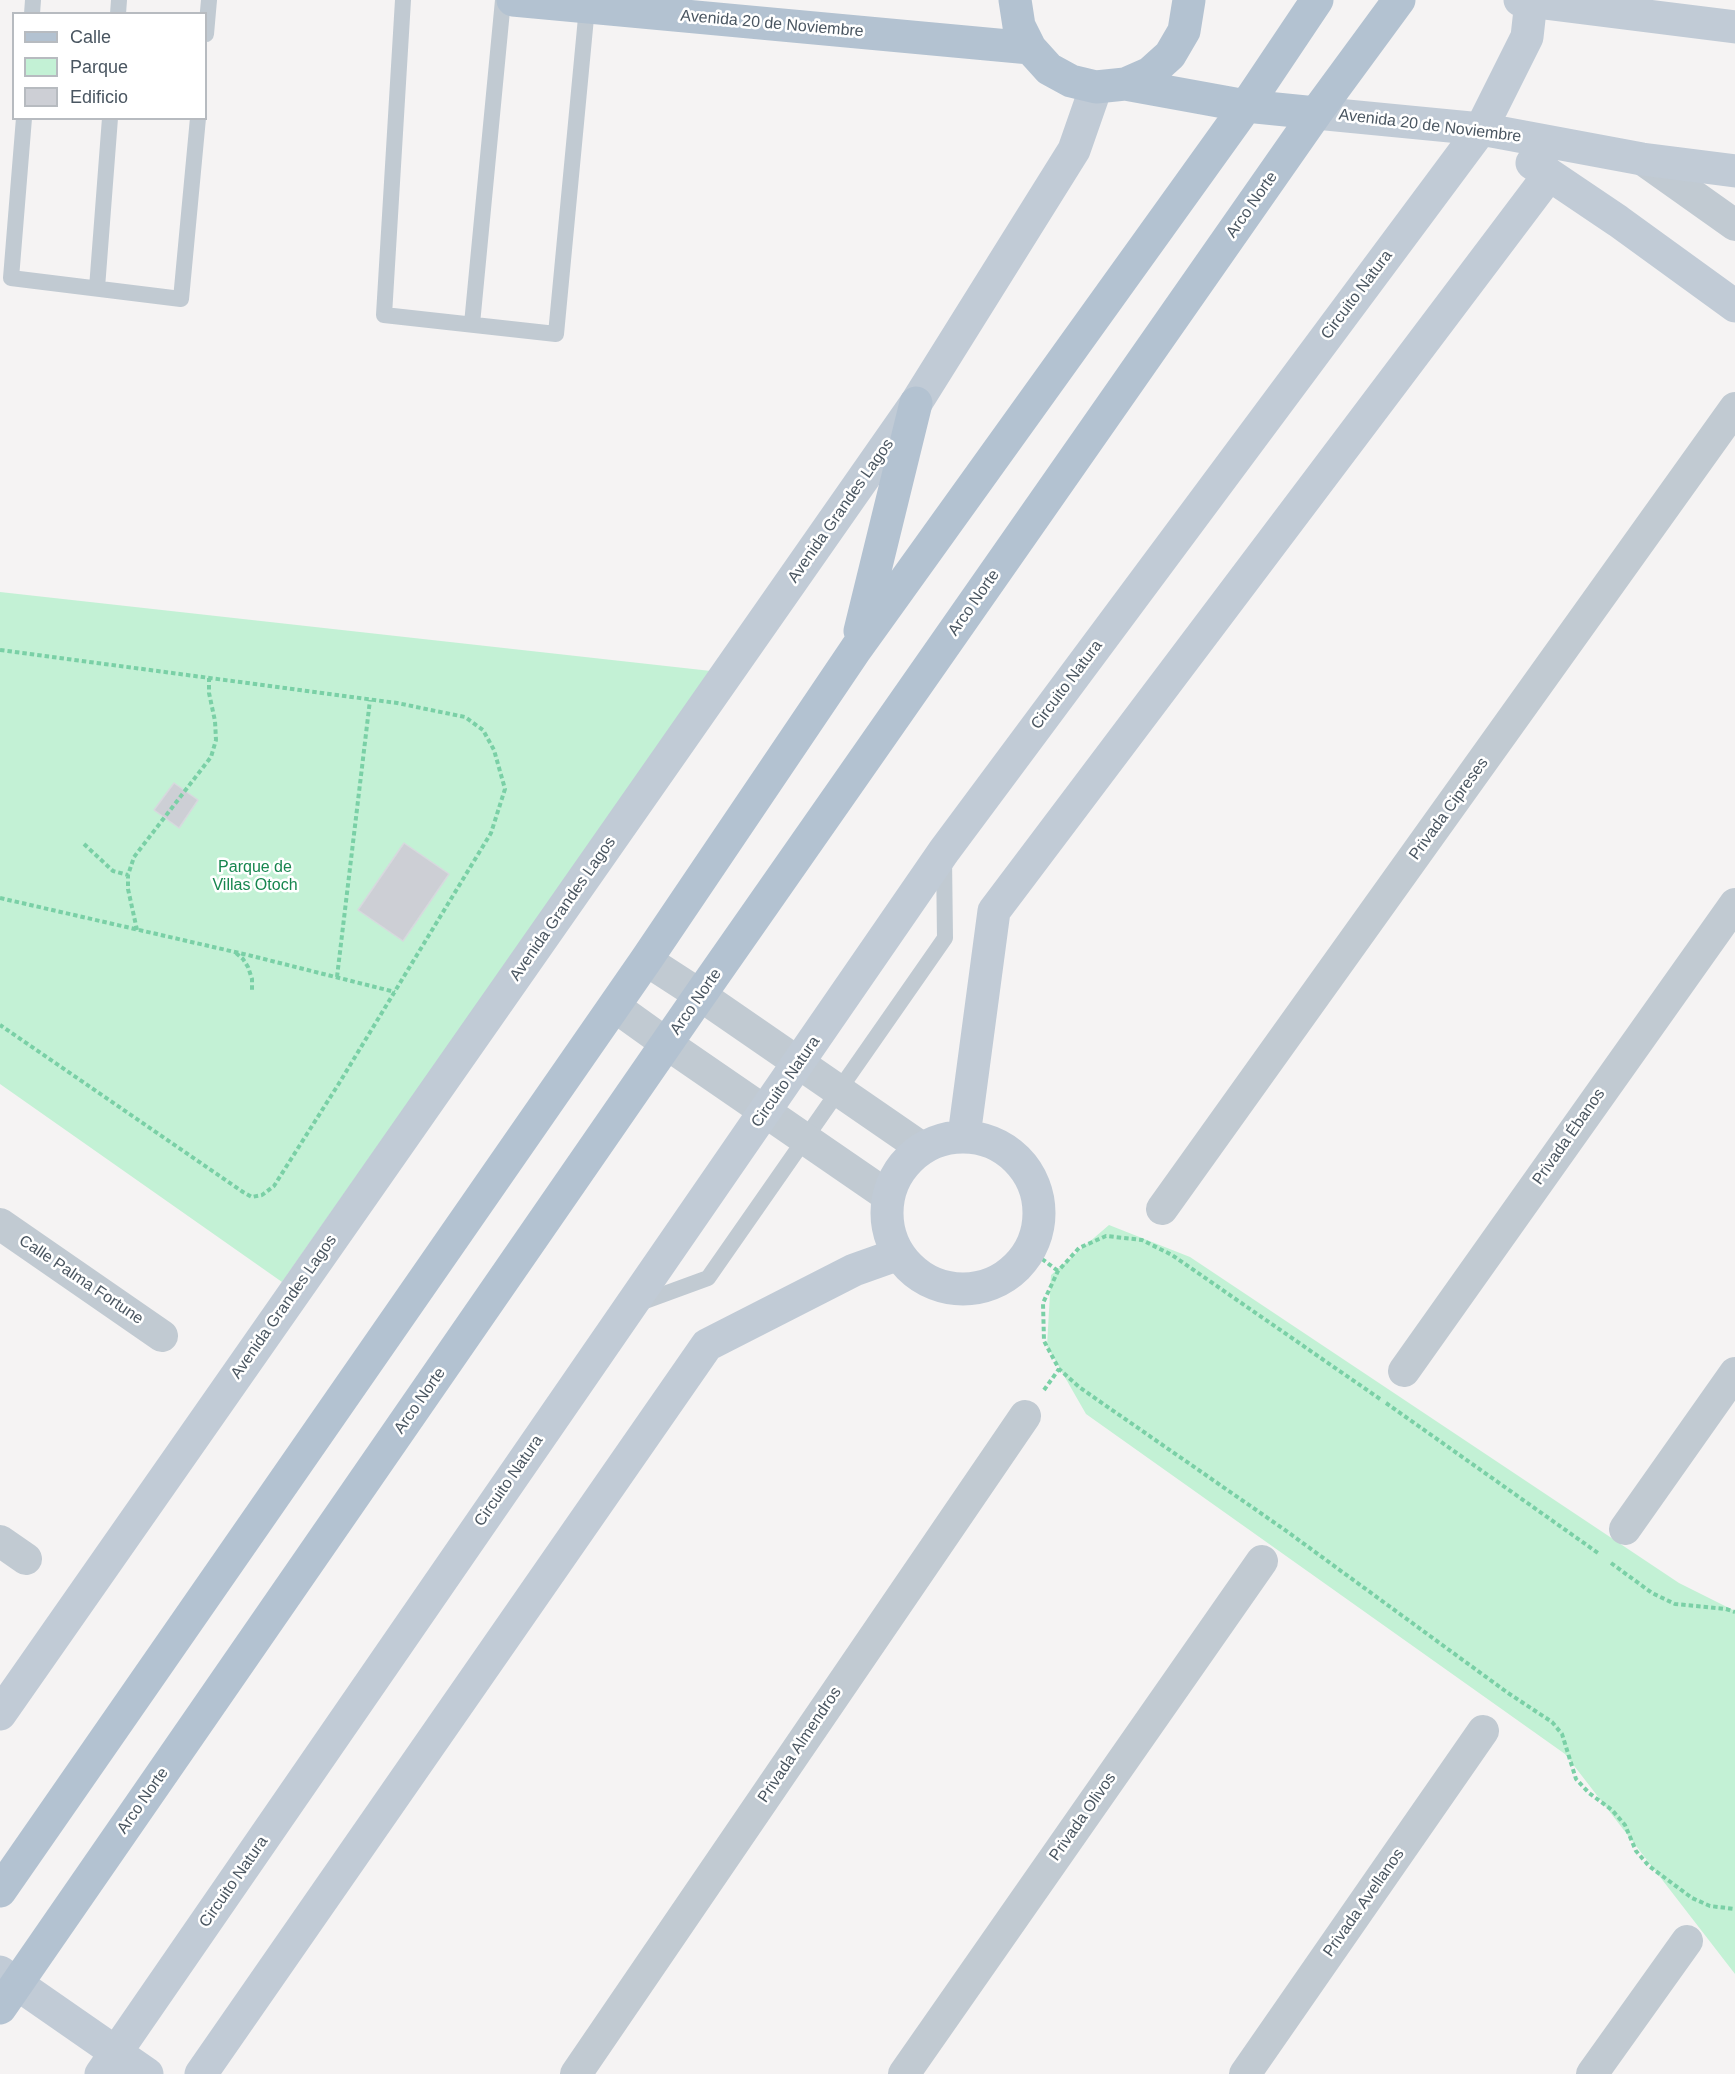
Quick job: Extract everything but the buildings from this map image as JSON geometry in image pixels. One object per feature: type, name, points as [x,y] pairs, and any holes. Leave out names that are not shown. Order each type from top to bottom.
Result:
[{"type":"main road","name":"Avenida 20 de Noviembre","points":[[513,0],[1030,48]]},
{"type":"main road","name":"Avenida 20 de Noviembre","points":[[1015,0],[1019,26],[1030,48],[1049,69],[1071,81],[1246,106],[1316,113]]},
{"type":"main road","points":[[1110,86],[1150,73],[1170,55],[1184,31],[1189,0]]},
{"type":"main road","points":[[0,1891],[646,960],[856,649],[1246,106],[1317,0]]},
{"type":"main road","name":"Arco Norte","points":[[6,1988],[1316,113],[1399,0]]},
{"type":"main road","points":[[856,649],[916,403]]},
{"type":"street","points":[[1526,1],[1735,27]]},
{"type":"street","name":"Circuito Natura","points":[[108,2063],[944,851],[1480,129],[1527,37],[1526,1]]},
{"type":"street","name":"Avenida Grandes Lagos","points":[[0,1714],[916,403],[1074,150],[1110,86]]},
{"type":"street","name":"Avenida 20 de Noviembre","points":[[1316,113],[1480,129],[1642,159],[1735,171]]},
{"type":"street","points":[[1480,129],[1618,221],[1735,306]]},
{"type":"street","points":[[1642,159],[1735,225]]},
{"type":"street","points":[[964,1136],[994,911],[1548,175]]},
{"type":"street","name":"Privada Cipreses","points":[[1162,1209],[1735,408]]},
{"type":"street","name":"Privada Ébanos","points":[[1404,1371],[1735,904]]},
{"type":"street","points":[[646,960],[922,1148]]},
{"type":"street","points":[[614,1005],[888,1196]]},
{"type":"street","points":[[964,1136],[990,1142],[1012,1154],[1029,1174],[1038,1199],[1039,1226],[1030,1250],[1014,1270],[991,1284],[966,1289],[940,1286],[916,1273],[899,1254],[890,1236],[886,1216],[888,1196],[895,1178],[907,1161],[922,1148],[942,1139],[964,1136]]},
{"type":"street","name":"Calle Palma Fortune","points":[[0,1224],[162,1336]]},
{"type":"street","points":[[201,2074],[707,1345],[854,1270],[899,1254]]},
{"type":"street","points":[[1625,1529],[1735,1373]]},
{"type":"street","name":"Privada Almendros","points":[[576,2074],[1025,1416]]},
{"type":"street","points":[[0,1541],[26,1559]]},
{"type":"street","name":"Privada Olivos","points":[[904,2074],[1262,1561]]},
{"type":"street","name":"Privada Avellanos","points":[[1245,2074],[1483,1731]]},
{"type":"street","points":[[1592,2074],[1687,1941]]},
{"type":"street","points":[[6,1988],[108,2063],[147,2074]]},
{"type":"lane","points":[[207,23],[209,0]]},
{"type":"lane","points":[[403,0],[384,315],[556,334],[587,7]]},
{"type":"lane","points":[[472,324],[503,0]]},
{"type":"lane","points":[[24,120],[11,278],[181,299],[198,120]]},
{"type":"lane","points":[[97,288],[110,120]]},
{"type":"lane","points":[[630,1306],[708,1278],[945,938],[944,851]]},
{"type":"path","points":[[0,650],[370,700],[465,717],[483,730],[494,750],[505,789],[492,833],[274,1186],[262,1195],[252,1197],[114,1105],[0,1025]]},
{"type":"path","points":[[137,930],[128,889],[128,875],[134,857],[211,757],[216,740],[209,678]]},
{"type":"path","points":[[337,977],[370,700]]},
{"type":"path","points":[[84,844],[112,871],[128,875]]},
{"type":"path","points":[[0,898],[395,992]]},
{"type":"path","points":[[234,952],[243,959],[248,967],[252,979],[252,992]]},
{"type":"path","points":[[1735,1612],[1675,1604],[1652,1593],[1383,1401],[1172,1256],[1142,1240],[1106,1236],[1079,1248],[1058,1271],[1043,1303],[1044,1341],[1059,1369],[1079,1388],[1275,1523],[1508,1693],[1552,1722],[1562,1734],[1576,1779],[1588,1793],[1612,1810],[1625,1825],[1636,1851],[1649,1866],[1692,1898],[1710,1906],[1735,1909]]},
{"type":"path","points":[[1030,1250],[1058,1271]]},
{"type":"green space","name":"Parque de Villas Otoch","points":[[0,592],[711,671],[282,1282],[0,1084]]},
{"type":"green space","points":[[1109,1225],[1190,1257],[1679,1583],[1735,1611],[1735,1974],[1565,1754],[1086,1414],[1047,1346],[1051,1275]]}]
